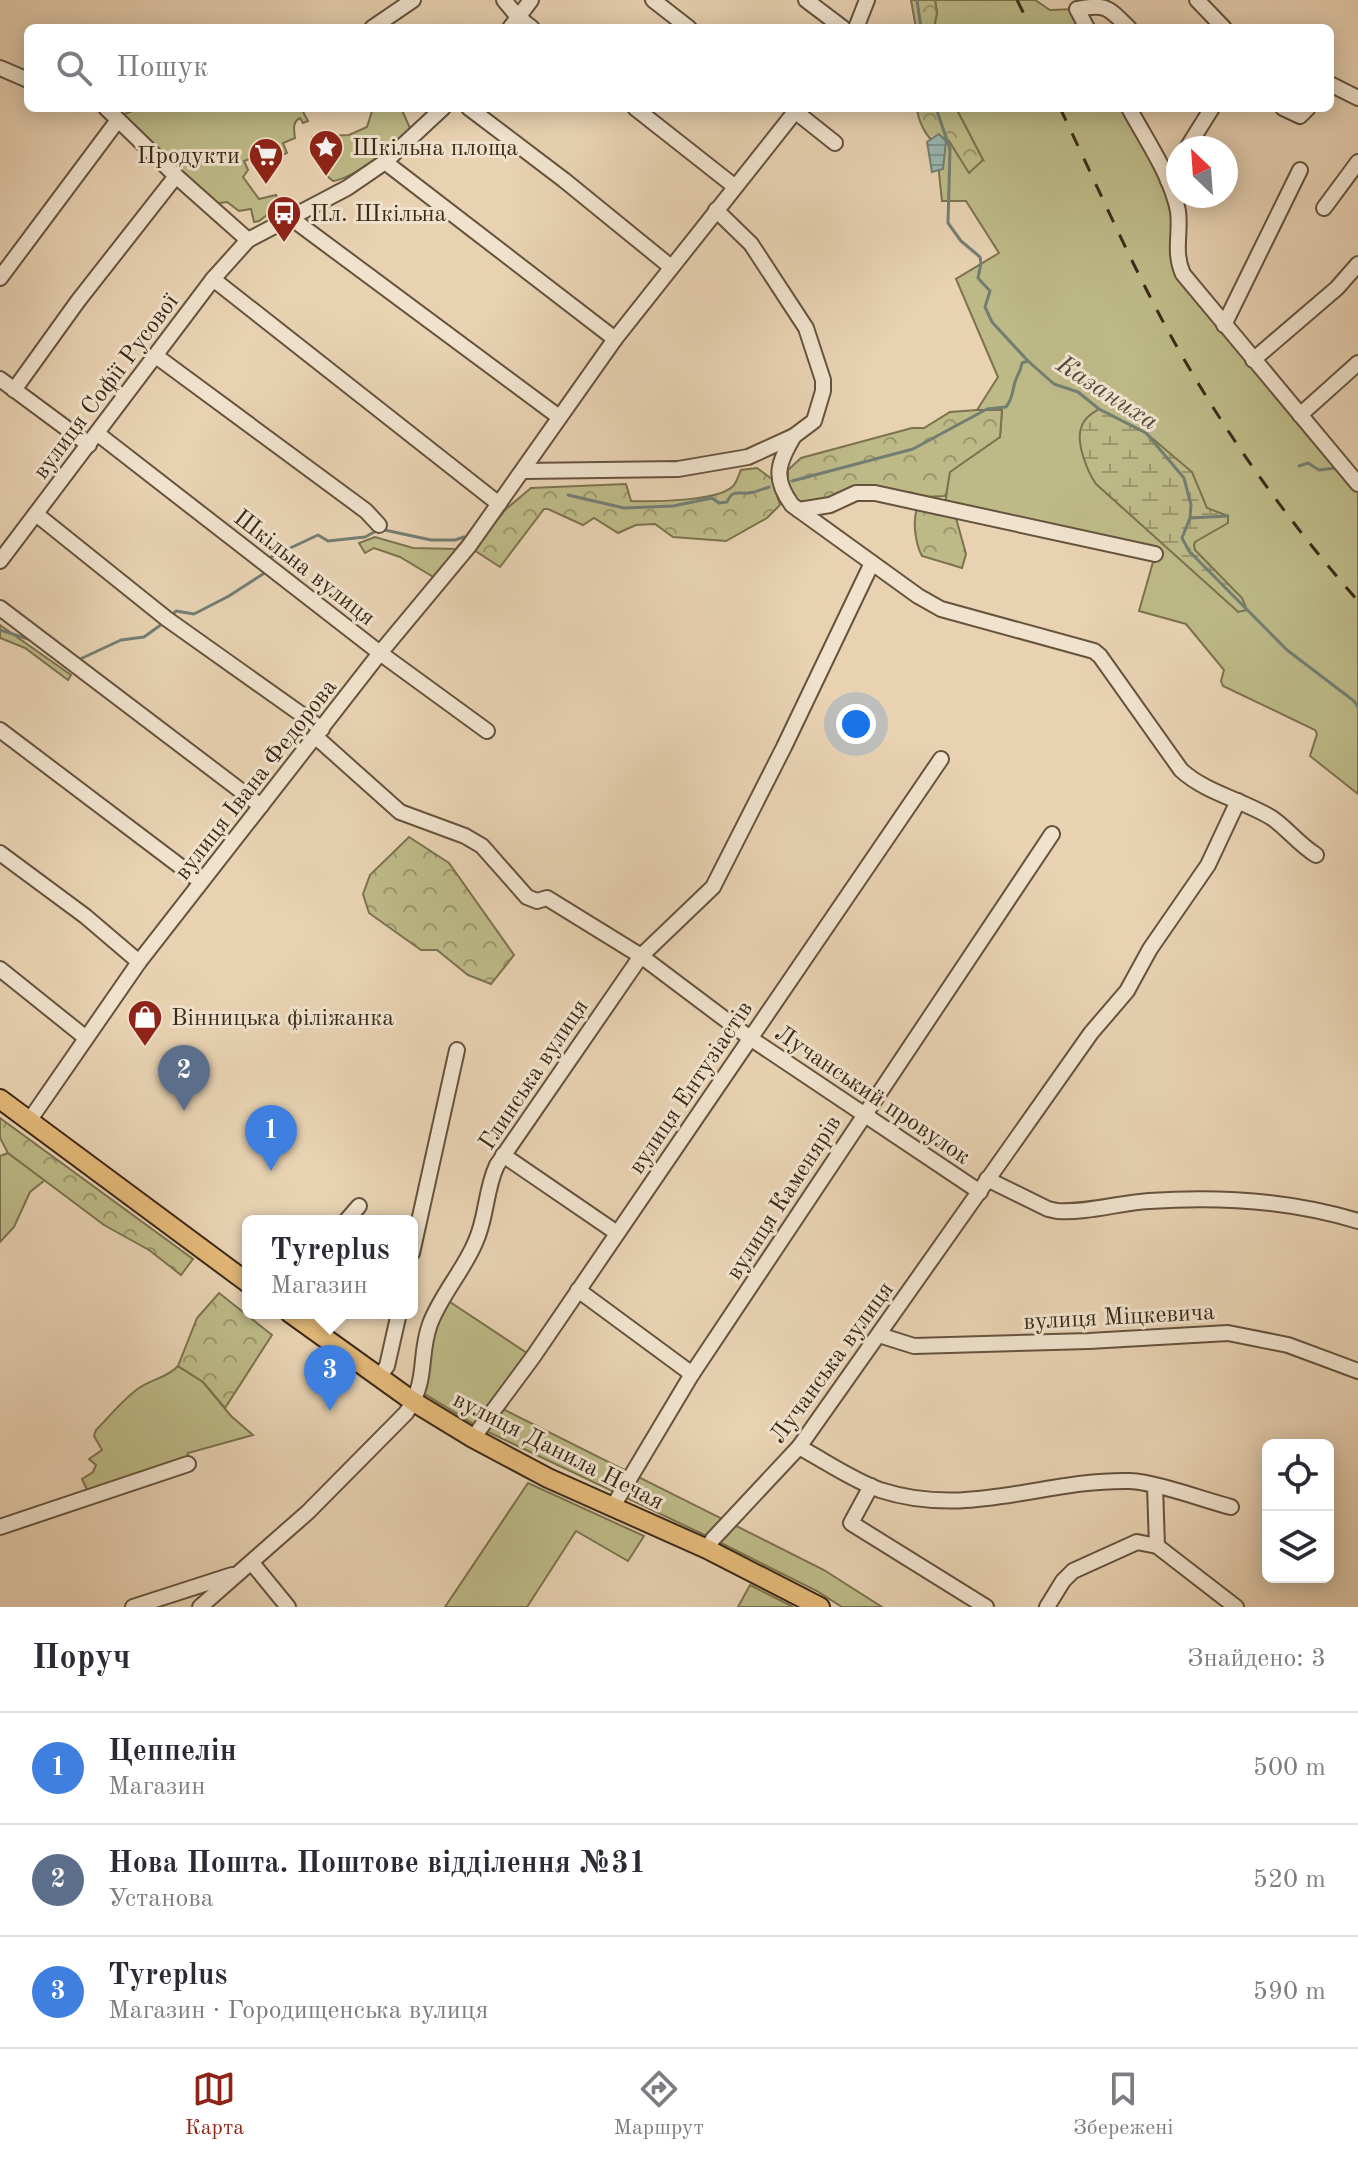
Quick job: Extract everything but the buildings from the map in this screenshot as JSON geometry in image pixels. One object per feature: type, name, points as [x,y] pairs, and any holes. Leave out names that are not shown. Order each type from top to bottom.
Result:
[{"type":"main road","points":[[0,1099],[242,1279]]},
{"type":"main road","name":"вулиця Данила Нечая","points":[[298,1319],[414,1402],[473,1438],[612,1508],[707,1549],[820,1607]]},
{"type":"street","points":[[378,24],[413,0]]},
{"type":"street","points":[[504,0],[514,23]]},
{"type":"street","points":[[514,23],[531,0]]},
{"type":"street","points":[[653,0],[684,24]]},
{"type":"street","points":[[806,0],[838,24]]},
{"type":"street","points":[[858,24],[867,0]]},
{"type":"street","points":[[1197,0],[1220,24]]},
{"type":"street","points":[[1085,24],[1077,9],[1099,5],[1108,8],[1125,24]]},
{"type":"street","points":[[0,68],[24,78]]},
{"type":"street","points":[[1334,86],[1358,98]]},
{"type":"street","points":[[110,112],[248,240],[347,188],[385,162],[439,112]]},
{"type":"street","points":[[474,112],[671,267]]},
{"type":"street","points":[[640,112],[734,186]]},
{"type":"street","name":"вулиця Івана Федорова","points":[[29,1121],[139,962],[380,653],[469,546],[615,339],[793,112]]},
{"type":"street","points":[[799,112],[835,143]]},
{"type":"street","points":[[1136,112],[1166,177]]},
{"type":"street","points":[[1194,136],[1210,112]]},
{"type":"street","points":[[0,278],[118,120]]},
{"type":"street","points":[[385,162],[615,339]]},
{"type":"street","points":[[1324,208],[1358,162]]},
{"type":"street","points":[[1224,325],[1300,170]]},
{"type":"street","points":[[14,390],[78,301],[176,176]]},
{"type":"street","points":[[1177,208],[1176,252],[1180,268],[1253,360],[1356,475]]},
{"type":"street","points":[[524,471],[678,469],[748,457],[794,436],[814,421],[823,380],[806,328],[751,244],[716,210]]},
{"type":"street","points":[[291,218],[559,417]]},
{"type":"street","name":"вулиця Софії Русової","points":[[0,561],[213,279],[248,240]]},
{"type":"street","points":[[1253,360],[1337,288],[1358,264]]},
{"type":"street","points":[[213,279],[499,504]]},
{"type":"street","points":[[156,356],[366,511],[379,525]]},
{"type":"street","points":[[1300,415],[1358,363]]},
{"type":"street","name":"Шкільна вулиця","points":[[0,379],[93,439],[487,731]]},
{"type":"street","points":[[794,436],[778,468],[783,493],[799,510],[918,596],[941,609],[1094,651],[1181,770],[1194,780],[1274,819],[1299,844],[1316,855]]},
{"type":"street","points":[[748,457],[778,468]]},
{"type":"street","points":[[799,510],[830,505],[856,493],[875,493],[1155,554]]},
{"type":"street","name":"Лучанський провулок","points":[[36,514],[167,619],[319,733],[400,812],[465,836],[482,846],[527,897],[537,901],[547,898],[641,956],[750,1038],[983,1186],[1057,1211],[1151,1201],[1249,1199],[1358,1221]]},
{"type":"street","name":"Глинська вулиця","points":[[414,1402],[420,1391],[430,1324],[476,1243],[491,1176],[641,956],[713,887],[872,563]]},
{"type":"street","points":[[0,608],[261,806]]},
{"type":"street","points":[[0,730],[201,882]]},
{"type":"street","name":"вулиця Ентузіастів","points":[[473,1438],[578,1290],[941,759]]},
{"type":"street","name":"Лучанська вулиця","points":[[707,1549],[799,1447],[1091,1033],[1127,991],[1150,949],[1208,865],[1238,801]]},
{"type":"street","name":"вулиця Каменярів","points":[[612,1508],[692,1374],[1052,834]]},
{"type":"street","points":[[0,853],[85,916],[139,962]]},
{"type":"street","points":[[0,969],[86,1038]]},
{"type":"street","points":[[418,1226],[457,1050]]},
{"type":"street","points":[[503,1155],[617,1233]]},
{"type":"street","points":[[351,1215],[359,1206]]},
{"type":"street","points":[[578,1290],[692,1374]]},
{"type":"street","points":[[379,1377],[387,1366],[398,1319]]},
{"type":"street","name":"вулиця Міцкевича","points":[[879,1335],[914,1346],[1228,1333],[1276,1342],[1358,1371]]},
{"type":"street","points":[[200,1607],[308,1512],[414,1402]]},
{"type":"street","points":[[799,1447],[871,1486],[906,1497],[985,1500],[1132,1481],[1231,1507]]},
{"type":"street","points":[[0,1527],[188,1464]]},
{"type":"street","points":[[871,1486],[851,1523],[986,1607]]},
{"type":"street","points":[[1155,1486],[1157,1546]]},
{"type":"street","points":[[1047,1607],[1073,1571],[1129,1544],[1145,1542],[1157,1546],[1236,1607]]},
{"type":"street","points":[[133,1607],[247,1568]]},
{"type":"street","points":[[247,1568],[288,1607]]},
{"type":"green space","points":[[911,0],[935,0],[935,24],[915,24]]},
{"type":"green space","points":[[935,0],[1035,0],[1050,10],[1077,9],[1085,24],[935,24]]},
{"type":"green space","points":[[303,112],[308,121],[303,123],[300,118],[296,122],[295,138],[283,143],[287,153],[263,163],[257,156],[244,161],[248,170],[243,177],[259,199],[276,195],[279,202],[275,204],[276,208],[254,222],[251,209],[239,211],[227,202],[212,204],[123,119],[124,114]]},
{"type":"green space","points":[[372,112],[403,112],[410,128],[362,168],[333,181],[327,176],[311,142],[312,137],[349,135],[367,127]]},
{"type":"green space","points":[[918,112],[958,112],[983,160],[969,173],[949,141],[936,144],[921,123]]},
{"type":"green space","points":[[958,112],[1131,112],[1166,176],[1166,208],[1172,208],[1178,260],[1358,484],[1358,794],[1310,756],[1317,734],[1315,730],[1223,686],[1224,670],[1186,624],[1139,611],[1155,555],[945,506],[949,472],[1000,437],[1002,411],[977,410],[998,377],[956,279],[999,253],[966,201],[942,201],[936,144],[949,140],[983,160]]},
{"type":"green space","points":[[1099,409],[1146,433],[1192,472],[1207,508],[1228,516],[1228,523],[1195,542],[1195,550],[1242,598],[1247,610],[1238,612],[1096,484],[1083,457],[1080,434],[1086,419]]},
{"type":"green space","points":[[1002,410],[1000,437],[950,472],[946,496],[798,502],[788,489],[788,470],[801,458],[912,428],[924,428],[950,412]]},
{"type":"green space","points":[[757,468],[772,479],[780,505],[767,518],[726,541],[673,537],[655,524],[636,525],[618,533],[594,518],[583,525],[544,509],[500,567],[474,550],[506,509],[531,488],[626,484],[631,501],[684,500],[724,492],[734,485],[741,470]]},
{"type":"green space","points":[[918,506],[933,508],[956,518],[966,554],[962,568],[922,556],[915,531]]},
{"type":"green space","points":[[481,518],[440,581],[400,557],[374,548],[365,553],[359,543],[375,537],[413,548],[456,549]]},
{"type":"green space","points":[[0,625],[71,675],[68,680],[25,648],[0,638]]},
{"type":"green space","points":[[409,837],[449,863],[514,955],[491,984],[468,975],[437,950],[421,950],[369,913],[363,894],[370,875]]},
{"type":"green space","points":[[0,1118],[193,1259],[181,1275],[149,1250],[104,1225],[8,1153],[0,1138]]},
{"type":"green space","points":[[8,1153],[45,1180],[30,1192],[14,1227],[0,1242],[0,1156]]},
{"type":"green space","points":[[219,1293],[242,1311],[242,1319],[252,1319],[272,1335],[225,1408],[203,1382],[178,1366],[197,1318]]},
{"type":"green space","points":[[444,1298],[533,1357],[497,1406],[824,1570],[882,1607],[842,1607],[817,1591],[713,1539],[480,1428],[420,1391]]},
{"type":"green space","points":[[178,1366],[203,1382],[231,1416],[253,1435],[188,1453],[186,1460],[89,1494],[82,1479],[93,1472],[96,1465],[89,1459],[102,1450],[94,1436],[96,1430],[133,1392]]},
{"type":"green space","points":[[528,1483],[644,1536],[628,1561],[576,1531],[527,1607],[445,1607]]},
{"type":"green space","points":[[750,1585],[793,1607],[738,1607]]},
{"type":"water","points":[[939,134],[946,141],[943,169],[932,172],[927,142]]},
{"type":"waterway","name":"Казаниха","points":[[917,0],[920,24]]},
{"type":"waterway","name":"Казаниха","points":[[937,112],[950,149],[948,223],[961,241],[980,257],[978,278],[990,291],[985,307],[992,322],[1054,384],[1078,392],[1099,409],[1146,433],[1184,478],[1191,505],[1190,518],[1182,538],[1189,551],[1287,650],[1358,707]]},
{"type":"waterway","points":[[792,481],[913,449],[987,409],[1006,407],[1022,363],[1028,361]]},
{"type":"waterway","points":[[1299,466],[1308,463],[1319,470],[1335,468]]},
{"type":"waterway","points":[[568,495],[624,508],[673,506],[712,498],[719,503],[727,502],[733,494],[752,493],[769,487]]},
{"type":"waterway","points":[[1190,518],[1228,516]]},
{"type":"waterway","points":[[271,557],[318,535],[328,541],[365,537],[380,529],[431,540],[464,537]]},
{"type":"waterway","points":[[171,616],[176,611],[194,614],[263,574]]},
{"type":"waterway","points":[[78,660],[121,640],[144,637],[162,624]]},
{"type":"waterway","points":[[0,630],[31,640]]},
{"type":"railway","points":[[1017,0],[1029,24]]},
{"type":"railway","points":[[1062,112],[1142,282],[1192,373],[1258,474],[1306,539],[1358,601]]},
{"type":"place","name":"Шкільна площа","points":[[326,178]]},
{"type":"place","name":"Продукти","points":[[266,186]]},
{"type":"place","name":"Пл. Шкільна","points":[[284,244]]},
{"type":"place","name":"Вінницька філіжанка","points":[[145,1048]]},
{"type":"place","name":"Нова Пошта. Поштове відділення №31","points":[[184,1111]]},
{"type":"place","name":"Цеппелін","points":[[271,1171]]},
{"type":"place","name":"Tyreplus","points":[[330,1411]]}]
